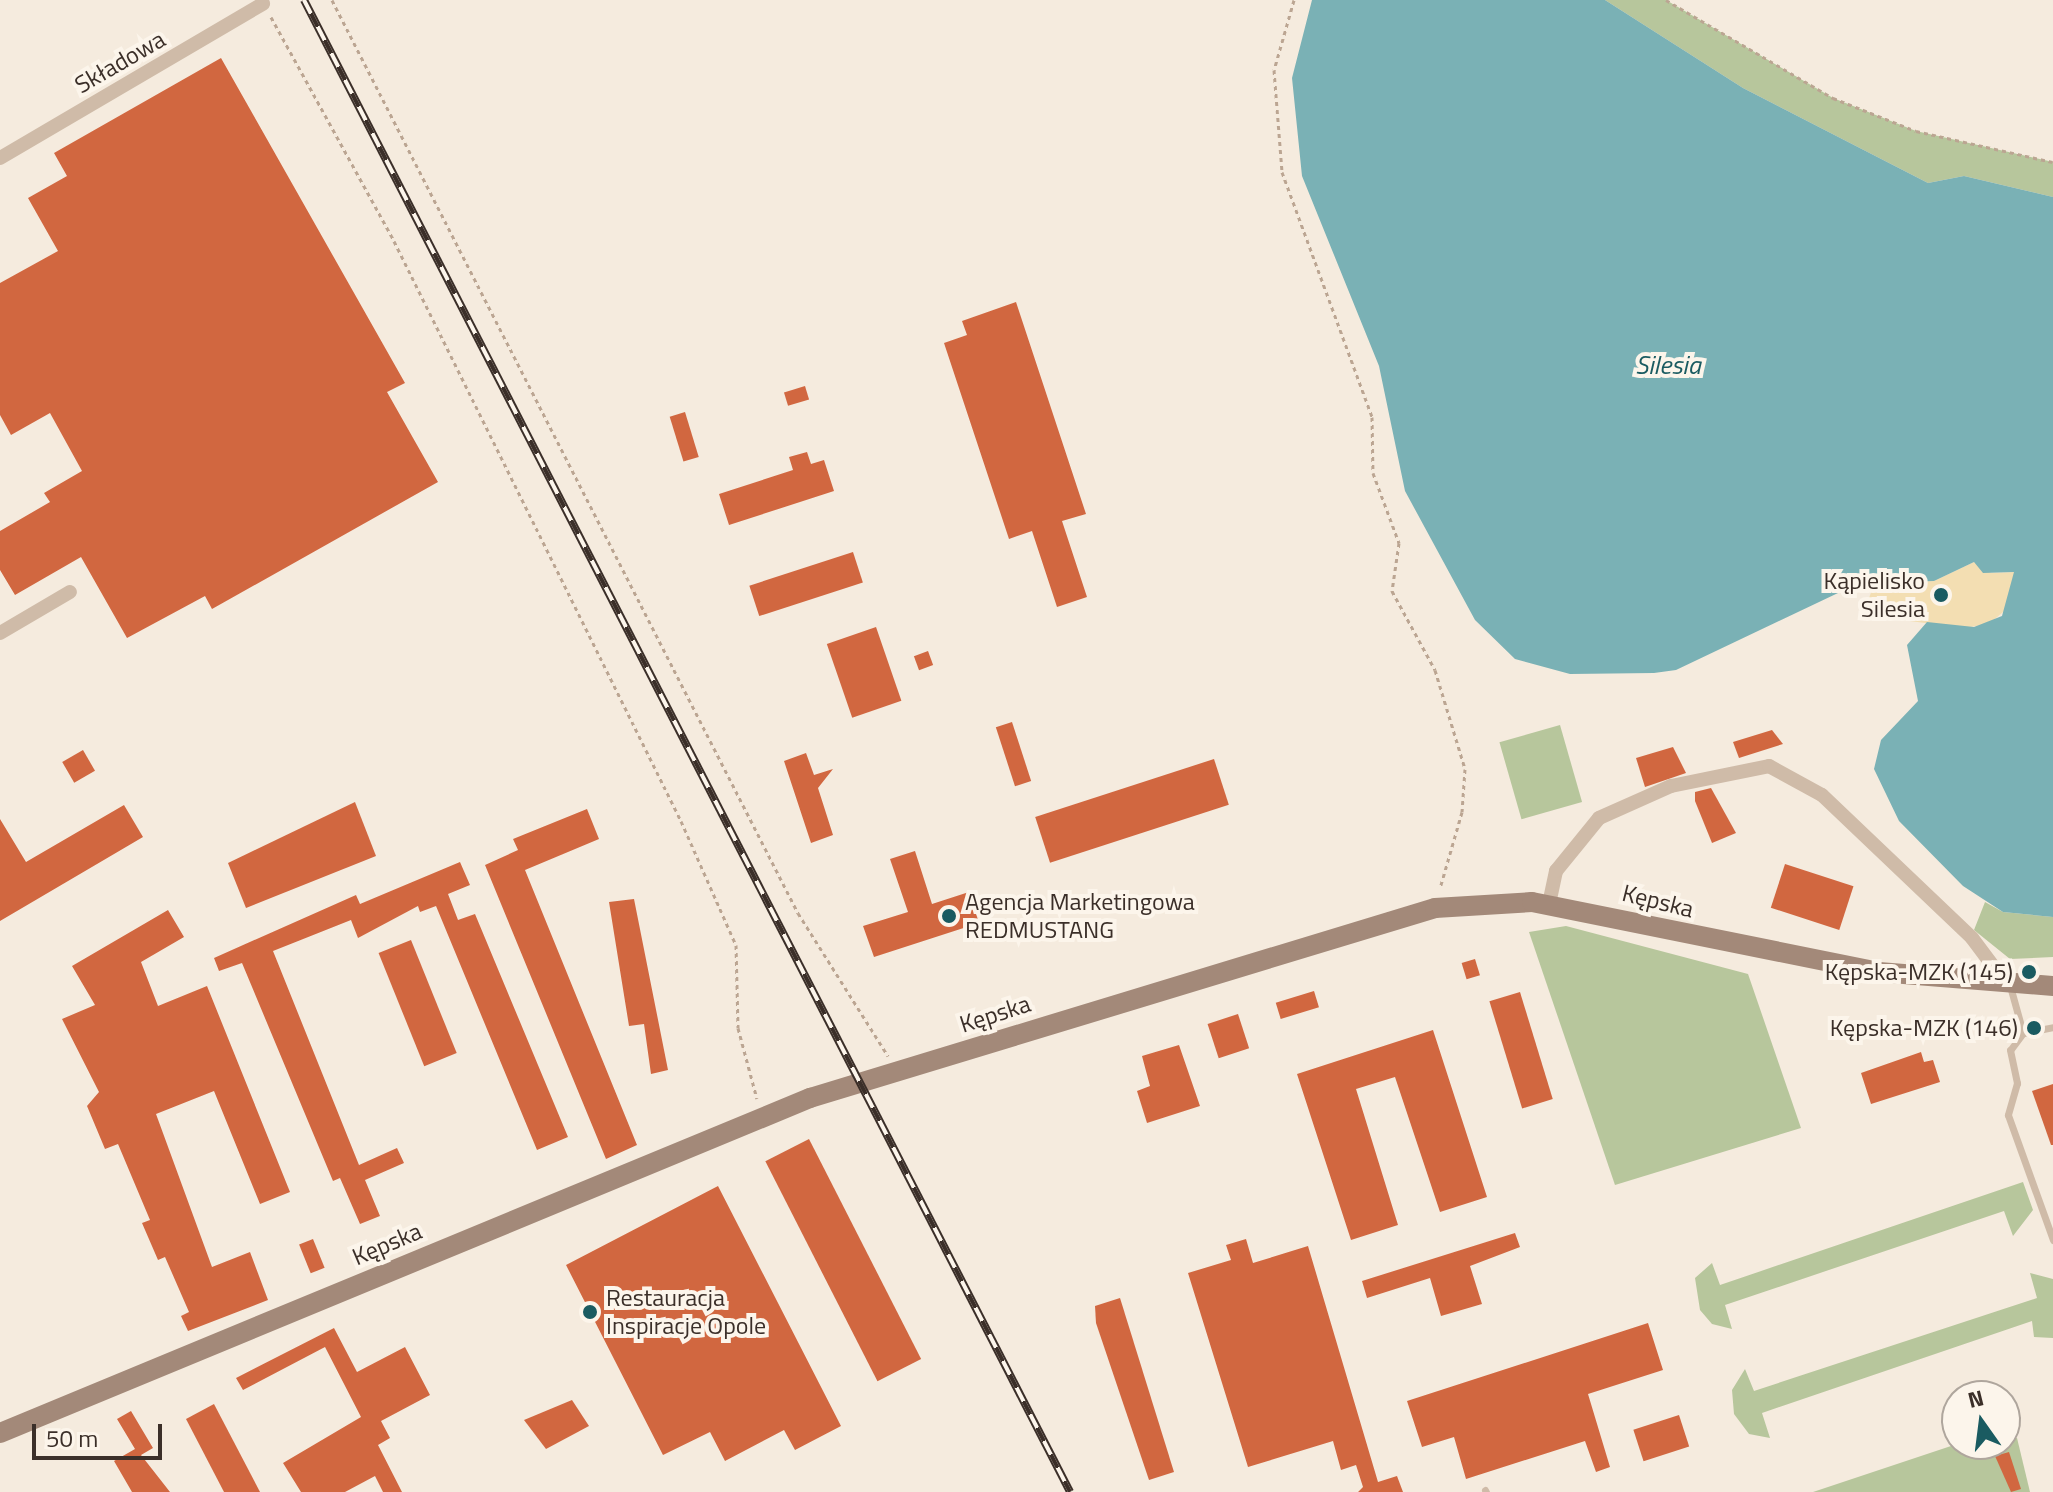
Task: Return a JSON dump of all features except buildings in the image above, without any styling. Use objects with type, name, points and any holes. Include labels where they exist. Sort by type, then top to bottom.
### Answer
[{"type":"street","name":"Składowa","points":[[0,158],[263,4]]},
{"type":"street","points":[[0,633],[70,592]]},
{"type":"street","points":[[1549,904],[1556,871],[1599,818],[1671,786],[1769,766],[1822,795],[1972,938],[2005,982]]},
{"type":"street","name":"Kępska","points":[[0,1433],[763,1116],[1435,908],[1549,904],[1778,955],[2053,986]]},
{"type":"lane","points":[[2005,982],[2018,999],[2023,1033]]},
{"type":"lane","points":[[2053,1027],[2023,1033],[2010,1050],[2017,1083],[2008,1115],[2053,1240]]},
{"type":"path","points":[[332,0],[798,913],[900,1072]]},
{"type":"path","points":[[1294,0],[1274,70],[1282,172],[1372,417],[1373,473],[1399,543],[1392,591],[1435,670],[1465,769],[1462,812],[1435,908]]},
{"type":"path","points":[[1666,0],[1833,98],[1916,131],[2053,162]]},
{"type":"path","points":[[263,4],[394,241],[640,735],[664,800],[681,821],[736,945],[738,1028],[763,1116]]},
{"type":"green space","points":[[1605,0],[1666,0],[1833,98],[1916,131],[2053,162],[2053,197],[1964,176],[1928,183],[1743,88]]},
{"type":"green space","points":[[1560,725],[1582,802],[1521,819],[1499,742]]},
{"type":"green space","points":[[1985,902],[2003,912],[2053,917],[2053,957],[2010,959],[1974,930]]},
{"type":"green space","points":[[1566,926],[1748,974],[1801,1128],[1615,1185],[1529,932]]},
{"type":"green space","points":[[2023,1182],[2033,1210],[2013,1236],[2004,1211],[1725,1305],[1732,1329],[1712,1324],[1700,1310],[1695,1278],[1712,1263],[1720,1285]]},
{"type":"green space","points":[[2030,1273],[2053,1279],[2053,1338],[2034,1337],[2032,1321],[1762,1413],[1770,1438],[1749,1434],[1734,1414],[1732,1390],[1745,1369],[1754,1391],[2037,1298]]},
{"type":"green space","points":[[1941,1449],[1941,1460],[2021,1460],[2021,1455],[2030,1492],[1813,1492]]},
{"type":"sand","name":"Kąpielisko Silesia","points":[[1974,562],[1991,573],[2015,572],[2009,607],[1989,624],[1964,628],[1863,615],[1874,584],[1934,581]]},
{"type":"water","name":"Silesia","points":[[1312,0],[1605,0],[1743,88],[1928,183],[1964,176],[2053,197],[2053,917],[2003,912],[1963,886],[1899,821],[1874,769],[1881,740],[1918,701],[1907,645],[1927,622],[1974,627],[2002,616],[2014,572],[1983,573],[1974,562],[1934,581],[1857,584],[1676,670],[1654,673],[1570,674],[1515,659],[1475,620],[1405,491],[1379,366],[1302,176],[1292,78]]},
{"type":"railway","points":[[304,0],[1070,1492]]},
{"type":"place","name":"Kąpielisko Silesia","points":[[1941,595]]},
{"type":"place","name":"Agencja Marketingowa REDMUSTANG","points":[[949,916]]},
{"type":"place","name":"Kępska-MZK (145)","points":[[2029,972]]},
{"type":"place","name":"Kępska-MZK (146)","points":[[2034,1028]]},
{"type":"place","name":"Restauracja Inspiracje Opole","points":[[590,1312]]}]
